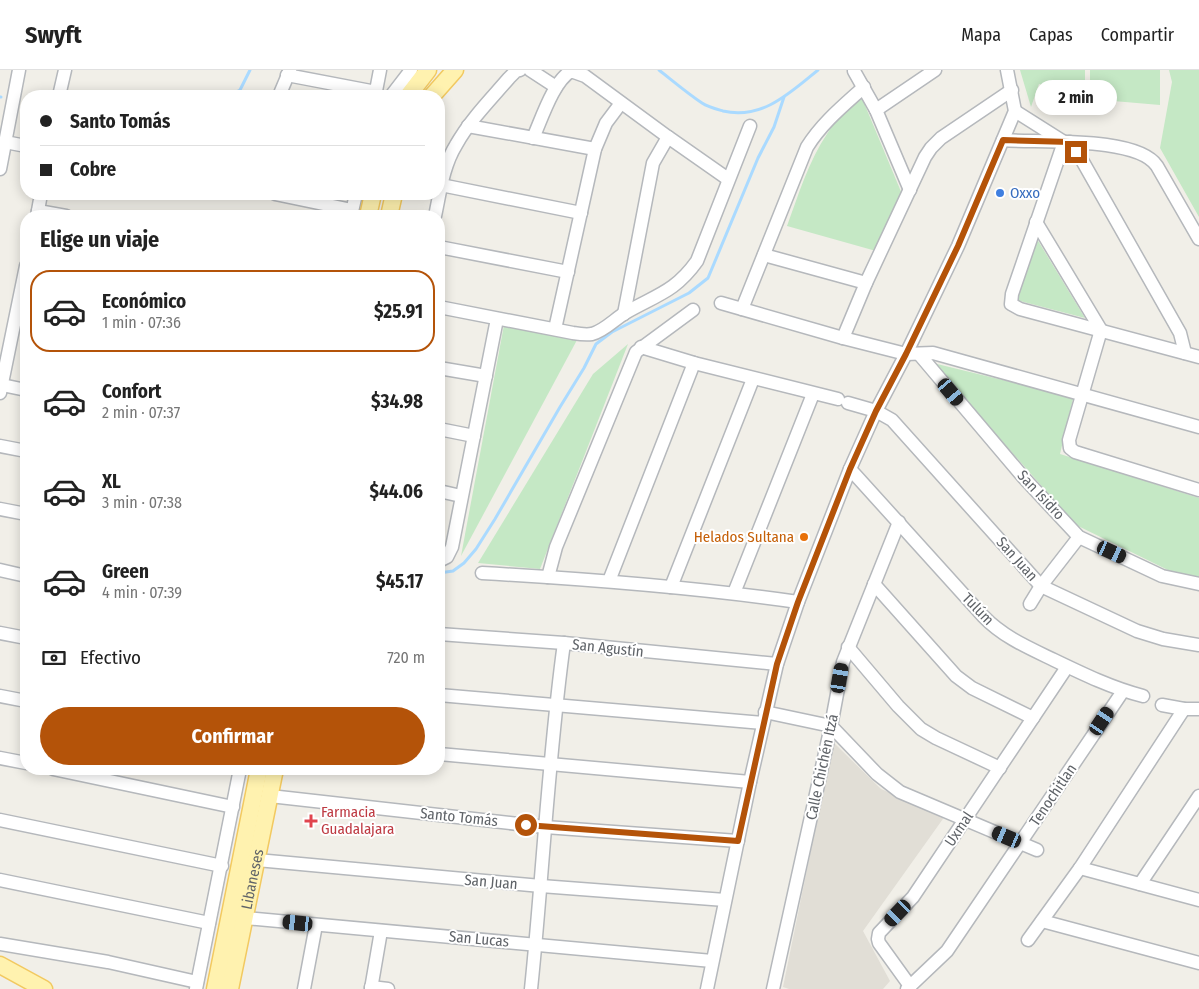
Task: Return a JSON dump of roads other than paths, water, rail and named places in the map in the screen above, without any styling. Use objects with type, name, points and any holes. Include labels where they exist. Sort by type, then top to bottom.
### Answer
[{"type":"main road","points":[[413,90],[428,70]]},
{"type":"main road","points":[[437,90],[455,70]]},
{"type":"main road","name":"Libaneses","points":[[215,989],[258,775]]},
{"type":"main road","name":"Libaneses","points":[[230,989],[274,775]]},
{"type":"main road","points":[[0,964],[44,989]]},
{"type":"street","points":[[0,169],[19,70]]},
{"type":"street","points":[[61,90],[65,70]]},
{"type":"street","points":[[376,90],[380,70]]},
{"type":"street","points":[[396,90],[411,70]]},
{"type":"street","points":[[445,172],[450,156],[468,126],[516,71],[520,70]]},
{"type":"street","points":[[530,70],[556,87]]},
{"type":"street","points":[[876,110],[935,70]]},
{"type":"street","points":[[710,989],[712,961],[777,664],[798,602],[850,469],[876,411],[913,354],[1015,111],[1008,70]]},
{"type":"street","points":[[533,138],[556,87],[566,74],[571,71],[585,76],[728,179]]},
{"type":"street","points":[[854,71],[876,110],[910,190]]},
{"type":"street","points":[[281,90],[288,73],[358,90]]},
{"type":"street","points":[[742,309],[807,147],[816,133],[830,118],[864,87]]},
{"type":"street","points":[[843,338],[866,283],[931,148],[941,138],[1012,90]]},
{"type":"street","points":[[555,329],[595,149],[606,122],[621,103]]},
{"type":"street","points":[[1015,111],[1067,142],[1083,162],[1180,333],[1185,353]]},
{"type":"street","points":[[468,126],[595,149]]},
{"type":"street","points":[[445,308],[587,334],[601,330],[624,314],[674,287],[687,275],[697,261],[750,126]]},
{"type":"street","points":[[624,314],[653,163],[668,137]]},
{"type":"street","points":[[1003,140],[1097,144],[1137,152],[1151,158],[1199,239]]},
{"type":"street","points":[[5,142],[20,145]]},
{"type":"street","points":[[1067,142],[1036,222],[1012,294],[1011,304],[1020,309],[1199,358]]},
{"type":"street","points":[[445,186],[581,213]]},
{"type":"street","points":[[299,200],[340,210]]},
{"type":"street","points":[[1036,222],[1101,330],[1069,440],[1070,448],[1072,451],[1199,490]]},
{"type":"street","points":[[445,249],[568,272]]},
{"type":"street","points":[[764,255],[866,283]]},
{"type":"street","points":[[721,303],[843,338],[913,354],[933,353],[1199,426]]},
{"type":"street","points":[[548,577],[556,547],[636,352],[693,310]]},
{"type":"street","points":[[445,558],[450,553],[497,319]]},
{"type":"street","points":[[20,327],[3,358],[1,389],[20,390]]},
{"type":"street","name":"San Juan","points":[[641,347],[694,363],[876,411],[887,417],[898,427],[1041,586],[1137,631],[1199,645]]},
{"type":"street","name":"San Isidro","points":[[913,354],[1079,537],[1162,576],[1199,584]]},
{"type":"street","points":[[609,581],[694,363]]},
{"type":"street","points":[[445,369],[486,376]]},
{"type":"street","points":[[671,588],[753,379]]},
{"type":"street","points":[[734,593],[813,394]]},
{"type":"street","points":[[445,430],[474,436]]},
{"type":"street","points":[[0,446],[20,451]]},
{"type":"street","name":"Tulúm","points":[[850,469],[900,522],[989,623],[1008,637],[1067,667],[1122,691],[1143,696]]},
{"type":"street","points":[[445,492],[461,496]]},
{"type":"street","points":[[0,509],[20,513]]},
{"type":"street","name":"Calle Chichén Itzá","points":[[773,989],[831,726],[843,662],[900,522]]},
{"type":"street","points":[[1030,604],[1041,586],[1079,537]]},
{"type":"street","points":[[0,570],[20,575]]},
{"type":"street","points":[[482,573],[609,581],[734,593],[798,602]]},
{"type":"street","points":[[874,584],[956,676],[972,688],[1032,718]]},
{"type":"street","points":[[0,633],[20,637]]},
{"type":"street","name":"San Agustín","points":[[445,634],[564,643],[777,664]]},
{"type":"street","points":[[532,989],[555,705],[564,643]]},
{"type":"street","points":[[848,648],[898,706],[921,729],[1000,768]]},
{"type":"street","name":"Uxmal","points":[[908,987],[879,943],[878,933],[912,896],[1067,667]]},
{"type":"street","name":"Tenochitlan","points":[[908,987],[947,951],[1122,691]]},
{"type":"street","points":[[0,696],[20,700]]},
{"type":"street","points":[[445,696],[555,705],[764,718],[831,726],[887,784],[908,796],[1037,850]]},
{"type":"street","points":[[1162,705],[1184,709],[1199,708]]},
{"type":"street","points":[[1028,940],[1080,868],[1184,709]]},
{"type":"street","points":[[445,755],[750,782]]},
{"type":"street","points":[[0,758],[20,762]]},
{"type":"street","points":[[82,775],[233,807]]},
{"type":"street","points":[[0,944],[108,962],[197,986],[239,775]]},
{"type":"street","name":"Santo Tomás","points":[[270,796],[545,827],[738,841]]},
{"type":"street","points":[[1140,884],[1199,796]]},
{"type":"street","points":[[0,820],[222,866]]},
{"type":"street","name":"San Juan","points":[[257,860],[541,886],[725,900]]},
{"type":"street","points":[[1080,868],[1199,900]]},
{"type":"street","points":[[0,880],[210,923]]},
{"type":"street","name":"San Lucas","points":[[245,918],[712,961]]},
{"type":"street","points":[[1042,921],[1199,963]]},
{"type":"street","points":[[304,989],[316,925]]},
{"type":"street","points":[[381,931],[371,988],[388,989]]},
{"type":"street","points":[[201,966],[219,969]]},
{"type":"waterway","points":[[240,90],[250,70]]},
{"type":"waterway","points":[[659,70],[704,104],[712,108],[737,113],[750,112],[775,102],[818,70]]},
{"type":"waterway","points":[[445,572],[453,571],[464,563],[476,549],[584,368],[596,344],[612,332],[689,293],[708,278],[758,158],[774,127],[784,97]]},
{"type":"place","name":"Oxxo","points":[[1000,193]]},
{"type":"place","name":"Helados Sultana","points":[[804,537]]},
{"type":"place","name":"Farmacia Guadalajara","points":[[311,821]]}]
